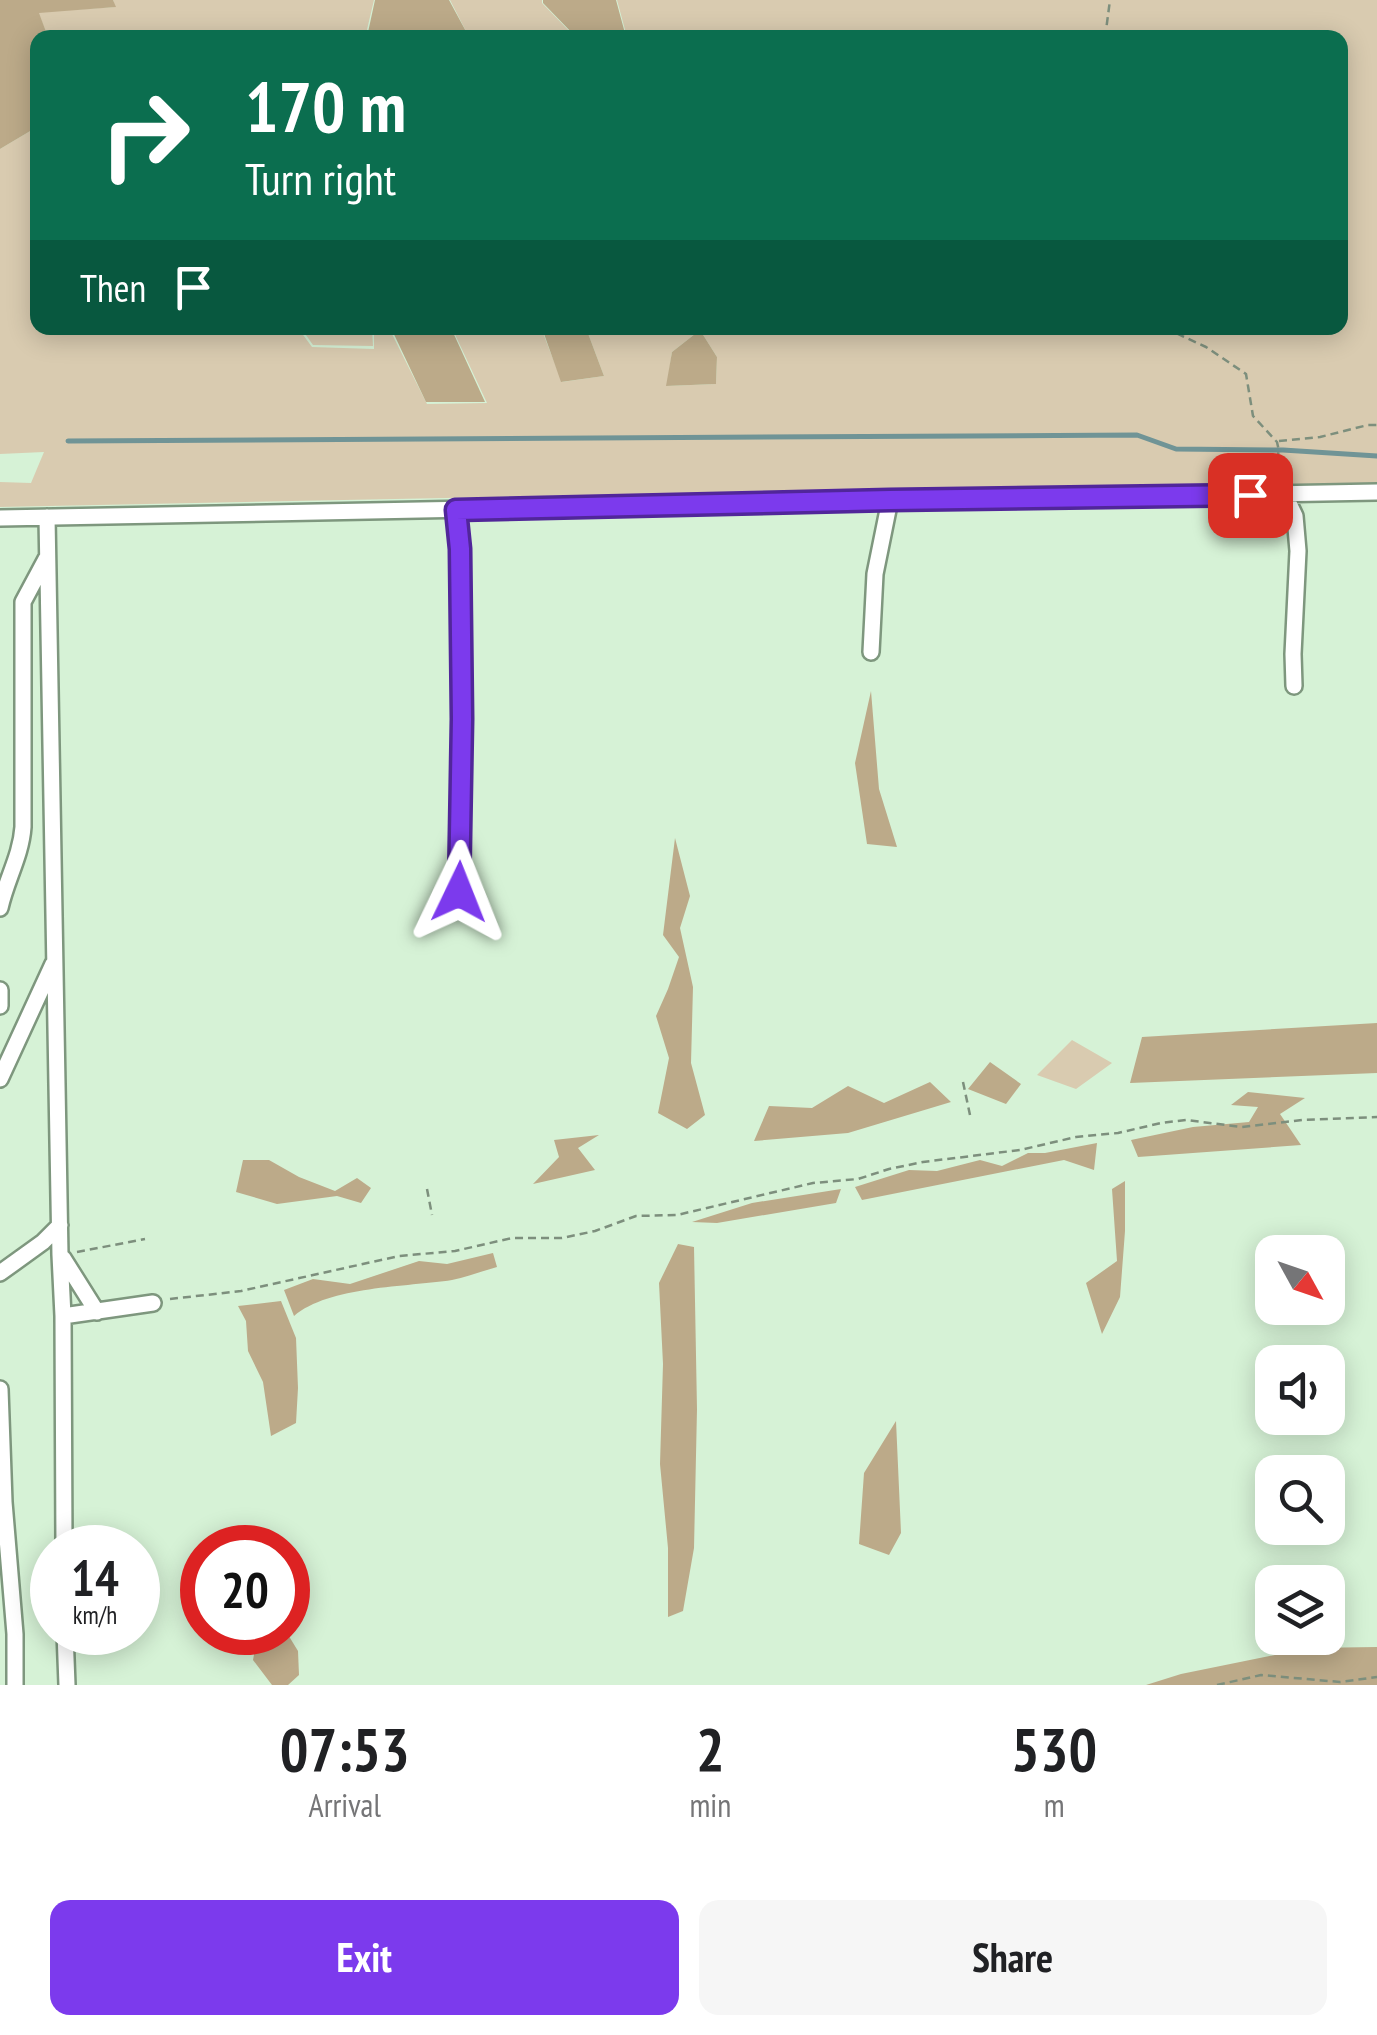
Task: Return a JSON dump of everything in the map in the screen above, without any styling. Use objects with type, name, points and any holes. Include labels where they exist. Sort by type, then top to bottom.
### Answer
[{"type":"street","points":[[0,518],[1377,492]]},
{"type":"street","points":[[1285,495],[1295,516],[1298,551],[1294,686]]},
{"type":"street","points":[[871,652],[875,574],[890,500]]},
{"type":"street","points":[[456,510],[462,716],[459,892]]},
{"type":"street","points":[[47,517],[64,1316],[64,1525]]},
{"type":"street","points":[[0,908],[22,848],[23,602],[48,556]]},
{"type":"street","points":[[0,1079],[55,961]]},
{"type":"street","points":[[0,990],[0,1006]]},
{"type":"street","points":[[0,1273],[60,1225]]},
{"type":"street","points":[[60,1255],[102,1311]]},
{"type":"street","points":[[64,1316],[154,1302]]},
{"type":"street","points":[[0,1390],[15,1685]]},
{"type":"street","points":[[66,1655],[67,1685]]},
{"type":"path","points":[[1106,30],[1110,0]]},
{"type":"path","points":[[1180,335],[1246,374],[1252,416],[1278,442],[1276,462]]},
{"type":"path","points":[[1278,442],[1377,425]]},
{"type":"path","points":[[963,1082],[970,1115]]},
{"type":"path","points":[[154,1302],[242,1291],[382,1259],[456,1251],[512,1238],[562,1238],[636,1216],[677,1215],[813,1183],[858,1180],[924,1162],[1020,1150],[1161,1123],[1186,1120],[1242,1127],[1377,1117]]},
{"type":"path","points":[[427,1189],[432,1215]]},
{"type":"path","points":[[60,1255],[145,1239]]},
{"type":"path","points":[[1217,1685],[1260,1675],[1340,1682],[1377,1677]]},
{"type":"shaded area","points":[[0,0],[113,0],[116,7],[39,13],[45,30],[30,30],[30,131],[0,149]]},
{"type":"shaded area","points":[[113,0],[374,0],[367,30],[45,30],[38,12],[115,7]]},
{"type":"shaded area","points":[[375,0],[449,0],[465,30],[369,30]]},
{"type":"shaded area","points":[[450,0],[542,0],[568,30],[465,30]]},
{"type":"shaded area","points":[[616,0],[624,30],[569,30],[543,3]]},
{"type":"shaded area","points":[[617,0],[1377,0],[1377,486],[691,493],[0,507],[0,482],[31,483],[44,452],[0,454],[0,149],[30,131],[30,335],[303,335],[312,347],[374,349],[374,335],[392,335],[427,404],[487,403],[455,335],[544,335],[562,382],[604,376],[589,335],[694,335],[672,352],[667,386],[716,384],[717,357],[703,335],[1348,335],[1348,30],[625,30]]},
{"type":"shaded area","points":[[306,335],[372,335],[373,346],[313,345]]},
{"type":"shaded area","points":[[394,335],[454,335],[485,402],[426,402]]},
{"type":"shaded area","points":[[544,335],[589,335],[604,376],[561,382]]},
{"type":"shaded area","points":[[694,335],[703,335],[717,357],[716,384],[666,386],[672,352]]},
{"type":"shaded area","points":[[871,691],[879,789],[897,847],[867,844],[855,763]]},
{"type":"shaded area","points":[[675,838],[690,896],[680,928],[693,987],[691,1063],[705,1115],[687,1129],[658,1113],[669,1058],[656,1016],[679,957],[663,935]]},
{"type":"shaded area","points":[[1377,1023],[1377,1073],[1130,1083],[1142,1037]]},
{"type":"shaded area","points":[[1072,1040],[1112,1063],[1076,1089],[1037,1075]]},
{"type":"shaded area","points":[[990,1062],[1021,1084],[1006,1104],[968,1089]]},
{"type":"shaded area","points":[[930,1082],[951,1102],[848,1133],[754,1141],[769,1106],[812,1108],[848,1086],[884,1103]]},
{"type":"shaded area","points":[[1248,1092],[1305,1098],[1280,1114],[1301,1145],[1138,1157],[1131,1140],[1193,1127],[1249,1122],[1258,1107],[1231,1105]]},
{"type":"shaded area","points":[[599,1135],[578,1148],[595,1170],[533,1184],[559,1157],[554,1140]]},
{"type":"shaded area","points":[[1097,1143],[1094,1170],[1064,1160],[862,1200],[855,1187],[909,1170],[937,1171],[980,1160],[1002,1166],[1028,1153]]},
{"type":"shaded area","points":[[243,1160],[269,1160],[335,1191],[357,1178],[371,1188],[361,1203],[337,1196],[277,1204],[236,1192]]},
{"type":"shaded area","points":[[1125,1181],[1120,1297],[1102,1334],[1086,1283],[1117,1261],[1112,1189]]},
{"type":"shaded area","points":[[841,1189],[836,1203],[717,1223],[692,1222],[752,1203]]},
{"type":"shaded area","points":[[678,1244],[694,1247],[694,1548],[683,1611],[668,1617],[668,1548],[660,1464],[663,1364],[659,1283]]},
{"type":"shaded area","points":[[493,1253],[497,1267],[452,1280],[348,1293],[309,1306],[294,1316],[284,1290],[313,1279],[350,1284],[419,1261],[447,1264]]},
{"type":"shaded area","points":[[281,1301],[296,1338],[296,1423],[271,1436],[263,1382],[248,1351],[246,1321],[238,1306]]},
{"type":"shaded area","points":[[896,1421],[901,1533],[889,1555],[859,1544],[864,1473]]},
{"type":"shaded area","points":[[1345,1647],[1377,1647],[1377,1685],[1146,1685],[1275,1655],[1345,1655]]},
{"type":"shaded area","points":[[254,1655],[298,1655],[299,1675],[288,1685],[272,1685],[253,1660]]},
{"type":"waterway","points":[[68,441],[1137,435],[1176,449],[1377,456]]},
{"type":"route","points":[[459,892],[463,753],[456,510],[1250,495]]}]
